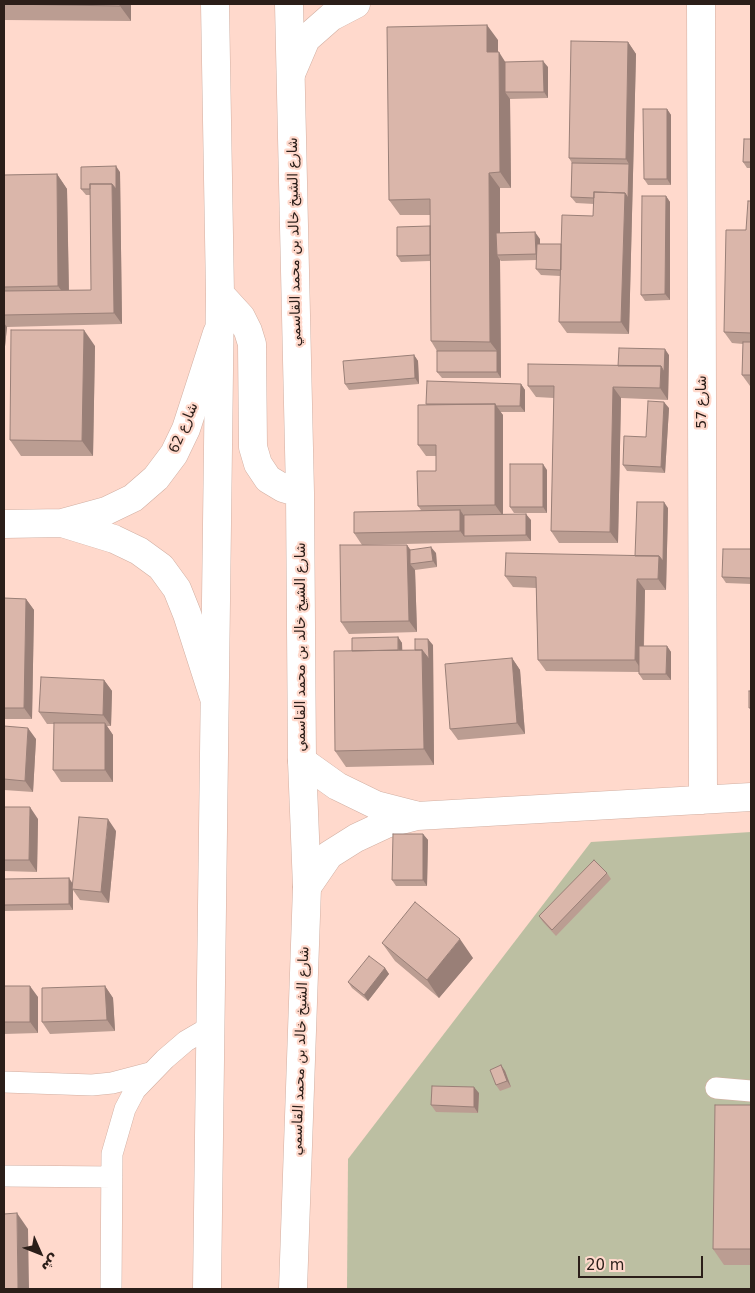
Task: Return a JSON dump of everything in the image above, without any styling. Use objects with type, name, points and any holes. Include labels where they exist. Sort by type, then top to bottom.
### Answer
[{"type":"main road","points":[[206,1289],[220,294],[215,4]]},
{"type":"main road","name":"شارع الشيخ خالد بن محمد القاسمي","points":[[289,4],[300,493],[302,762],[307,887],[293,1289]]},
{"type":"main road","points":[[291,74],[306,39],[332,17],[356,4]]},
{"type":"main road","name":"شارع 57","points":[[701,4],[703,800]]},
{"type":"main road","points":[[220,294],[241,317],[252,344],[253,448],[258,464],[268,479],[283,488],[300,493]]},
{"type":"main road","name":"شارع 62","points":[[62,524],[112,508],[133,498],[156,478],[174,454],[186,429],[218,330]]},
{"type":"main road","name":"شارع 62","points":[[4,524],[62,524],[114,539],[140,550],[161,567],[177,589],[188,614],[215,702]]},
{"type":"main road","points":[[302,762],[337,786],[376,805],[417,816]]},
{"type":"main road","points":[[307,887],[330,855],[356,838],[386,824],[417,816],[751,797]]},
{"type":"lane","points":[[111,1289],[112,1154],[125,1109],[135,1090],[150,1073],[186,1041],[210,1027]]},
{"type":"lane","points":[[4,1082],[92,1085],[112,1083],[150,1073]]},
{"type":"lane","points":[[716,1088],[751,1091]]},
{"type":"lane","points":[[4,1176],[112,1177]]},
{"type":"green space","points":[[751,832],[751,1289],[347,1289],[348,1159],[591,842]]},
{"type":"building","points":[[4,4],[120,4],[120,6]]},
{"type":"building","points":[[487,25],[487,52],[499,52],[500,172],[489,173],[490,342],[431,341],[430,199],[389,200],[387,27]]},
{"type":"building","points":[[571,41],[628,42],[626,159],[569,158]]},
{"type":"building","points":[[543,61],[544,92],[505,92],[505,62]]},
{"type":"building","points":[[643,109],[667,109],[667,179],[644,179]]},
{"type":"building","points":[[744,139],[751,139],[751,162],[743,162]]},
{"type":"building","points":[[572,163],[629,164],[628,198],[625,193],[594,192],[594,198],[571,197]]},
{"type":"building","points":[[116,166],[116,189],[112,184],[90,184],[90,189],[81,189],[81,167]]},
{"type":"building","points":[[57,174],[58,286],[4,287],[4,175]]},
{"type":"building","points":[[90,184],[112,184],[114,313],[4,315],[4,291],[91,290]]},
{"type":"building","points":[[594,192],[625,193],[621,322],[559,322],[562,215],[593,216]]},
{"type":"building","points":[[642,196],[666,196],[665,294],[641,295]]},
{"type":"building","points":[[748,201],[751,201],[751,333],[724,332],[726,230],[746,230]]},
{"type":"building","points":[[430,226],[430,255],[397,256],[397,227]]},
{"type":"building","points":[[535,232],[536,254],[497,255],[496,233]]},
{"type":"building","points":[[537,244],[561,244],[561,270],[536,269]]},
{"type":"building","points":[[11,330],[84,330],[82,441],[10,440]]},
{"type":"building","points":[[743,342],[751,342],[751,375],[742,375]]},
{"type":"building","points":[[619,348],[665,349],[664,372],[661,366],[618,366]]},
{"type":"building","points":[[437,351],[497,351],[497,372],[437,372]]},
{"type":"building","points":[[414,355],[415,378],[345,384],[343,361]]},
{"type":"building","points":[[528,364],[661,366],[660,388],[613,387],[610,532],[551,531],[554,386],[528,386]]},
{"type":"building","points":[[427,381],[521,384],[520,406],[426,404]]},
{"type":"building","points":[[648,401],[664,402],[661,467],[623,465],[624,436],[646,437]]},
{"type":"building","points":[[495,404],[495,505],[418,506],[417,471],[436,471],[436,445],[418,445],[418,405]]},
{"type":"building","points":[[510,464],[543,464],[543,507],[510,507]]},
{"type":"building","points":[[637,502],[664,502],[663,561],[659,556],[635,556]]},
{"type":"building","points":[[460,510],[460,531],[354,533],[354,512]]},
{"type":"building","points":[[526,514],[526,535],[464,536],[464,515]]},
{"type":"building","points":[[340,545],[407,545],[409,621],[341,622]]},
{"type":"building","points":[[431,547],[433,561],[410,564],[410,550]]},
{"type":"building","points":[[723,549],[751,549],[751,578],[722,577]]},
{"type":"building","points":[[506,553],[659,556],[658,579],[637,579],[635,660],[538,660],[536,577],[505,576]]},
{"type":"building","points":[[4,598],[26,599],[24,708],[4,708]]},
{"type":"building","points":[[398,637],[398,650],[352,651],[352,638]]},
{"type":"building","points":[[415,639],[428,639],[429,659],[422,650],[415,650]]},
{"type":"building","points":[[639,646],[667,646],[666,674],[639,674]]},
{"type":"building","points":[[422,650],[424,749],[335,751],[334,651]]},
{"type":"building","points":[[512,658],[517,723],[450,729],[445,664]]},
{"type":"building","points":[[41,677],[104,680],[103,715],[39,712]]},
{"type":"building","points":[[749,691],[751,691],[751,708],[749,708]]},
{"type":"building","points":[[54,723],[105,723],[105,770],[53,770]]},
{"type":"building","points":[[4,726],[28,728],[25,781],[4,779]]},
{"type":"building","points":[[4,807],[30,807],[29,860],[4,860]]},
{"type":"building","points":[[79,817],[108,819],[101,892],[72,889]]},
{"type":"building","points":[[393,834],[423,834],[423,880],[392,880]]},
{"type":"building","points":[[594,860],[607,873],[552,930],[539,916]]},
{"type":"building","points":[[69,878],[69,904],[4,905],[4,879]]},
{"type":"building","points":[[415,902],[460,939],[427,980],[382,943]]},
{"type":"building","points":[[369,956],[385,968],[364,995],[348,982]]},
{"type":"building","points":[[4,986],[30,986],[30,1022],[4,1022]]},
{"type":"building","points":[[105,986],[107,1020],[42,1022],[42,988]]},
{"type":"building","points":[[501,1065],[507,1081],[496,1085],[490,1070]]},
{"type":"building","points":[[432,1086],[474,1087],[474,1107],[431,1105]]},
{"type":"building","points":[[715,1105],[751,1105],[751,1249],[713,1249]]},
{"type":"building","points":[[17,1213],[18,1289],[4,1289],[4,1214]]}]
